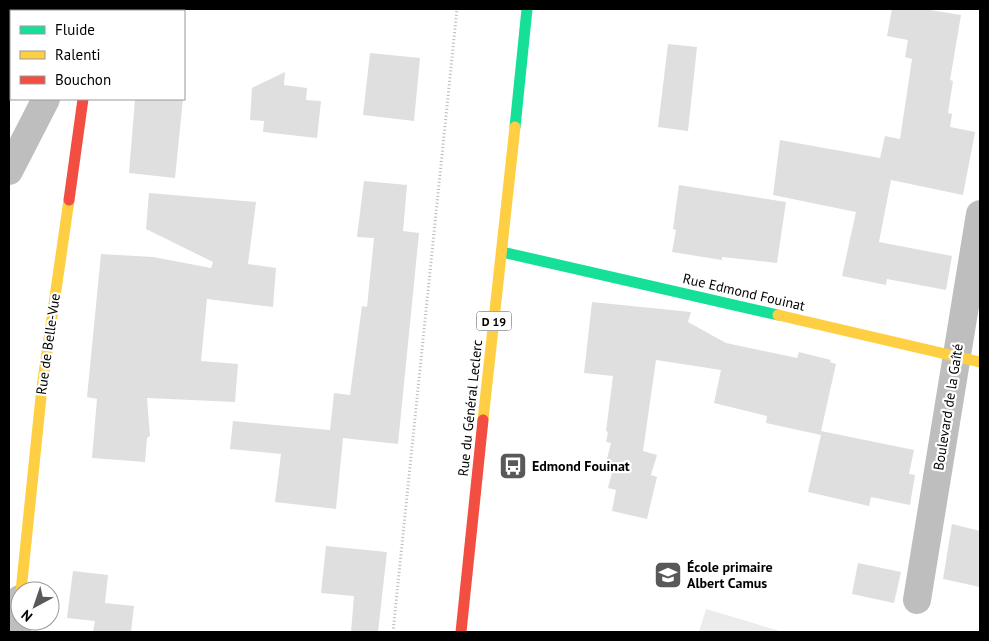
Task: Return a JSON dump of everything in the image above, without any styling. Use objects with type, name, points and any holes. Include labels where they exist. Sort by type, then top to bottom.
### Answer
[{"type":"street","name":"Rue du Général Leclerc","points":[[461,632],[527,9]]},
{"type":"street","points":[[9,171],[45,100]]},
{"type":"street","name":"Rue de Belle-Vue","points":[[22,581],[42,387],[83,100]]},
{"type":"street","name":"Boulevard de la Gaîté","points":[[917,600],[968,359],[980,214]]},
{"type":"street","name":"Rue Edmond Fouinat","points":[[502,252],[968,359]]},
{"type":"path","points":[[394,632],[457,9]]},
{"type":"shaded area","points":[[706,609],[783,632],[699,632]]},
{"type":"building","points":[[892,9],[924,9],[961,15],[950,80],[953,81],[948,113],[952,114],[950,127],[975,132],[963,195],[891,180],[879,242],[952,256],[946,290],[887,279],[886,285],[842,276],[856,212],[773,195],[780,140],[880,158],[885,136],[900,139],[912,59],[905,57],[908,40],[887,36]]},
{"type":"building","points":[[668,44],[697,47],[688,131],[658,127]]},
{"type":"building","points":[[370,53],[420,58],[414,121],[363,115]]},
{"type":"building","points":[[285,72],[284,85],[307,88],[306,100],[321,101],[317,138],[263,132],[264,121],[250,120],[252,88]]},
{"type":"building","points":[[135,100],[183,100],[175,178],[129,173]]},
{"type":"building","points":[[364,181],[407,185],[403,231],[419,233],[398,444],[343,438],[336,509],[275,502],[281,454],[230,449],[233,421],[330,430],[334,393],[350,395],[362,306],[367,307],[374,238],[357,237]]},
{"type":"building","points":[[679,185],[786,202],[777,263],[722,257],[722,260],[672,252],[676,230],[673,229]]},
{"type":"building","points":[[149,193],[256,202],[248,264],[276,268],[273,307],[207,299],[201,361],[238,364],[235,402],[147,398],[150,436],[147,438],[145,462],[92,458],[97,399],[87,397],[101,254],[153,257],[211,268],[213,262],[146,229]]},
{"type":"building","points":[[592,302],[691,312],[688,322],[726,343],[797,358],[799,352],[831,360],[830,362],[836,364],[821,431],[914,450],[909,474],[915,475],[910,505],[871,497],[869,506],[808,492],[821,435],[766,423],[767,416],[714,403],[721,370],[656,360],[643,451],[657,455],[651,475],[657,477],[647,519],[612,511],[616,490],[608,488],[614,465],[606,463],[611,443],[606,442],[608,432],[606,431],[613,376],[584,373]]},
{"type":"building","points":[[952,524],[980,531],[980,587],[943,579]]},
{"type":"building","points":[[326,546],[387,552],[378,632],[351,632],[354,596],[321,593]]},
{"type":"building","points":[[858,563],[901,572],[894,603],[852,594]]},
{"type":"building","points":[[73,571],[108,575],[105,603],[134,606],[131,632],[93,632],[95,621],[67,618]]},
{"type":"traffic: fast","points":[[515,127],[527,9]]},
{"type":"traffic: fast","points":[[502,252],[778,315]]},
{"type":"traffic: slow","points":[[483,420],[515,127]]},
{"type":"traffic: slow","points":[[22,581],[42,387],[69,200]]},
{"type":"traffic: slow","points":[[778,315],[980,362]]},
{"type":"traffic: jam","points":[[69,200],[83,100]]},
{"type":"traffic: jam","points":[[461,632],[483,420]]},
{"type":"place","name":"Edmond Fouinat","points":[[513,466]]},
{"type":"place","name":"École primaire Albert Camus","points":[[668,575]]}]
